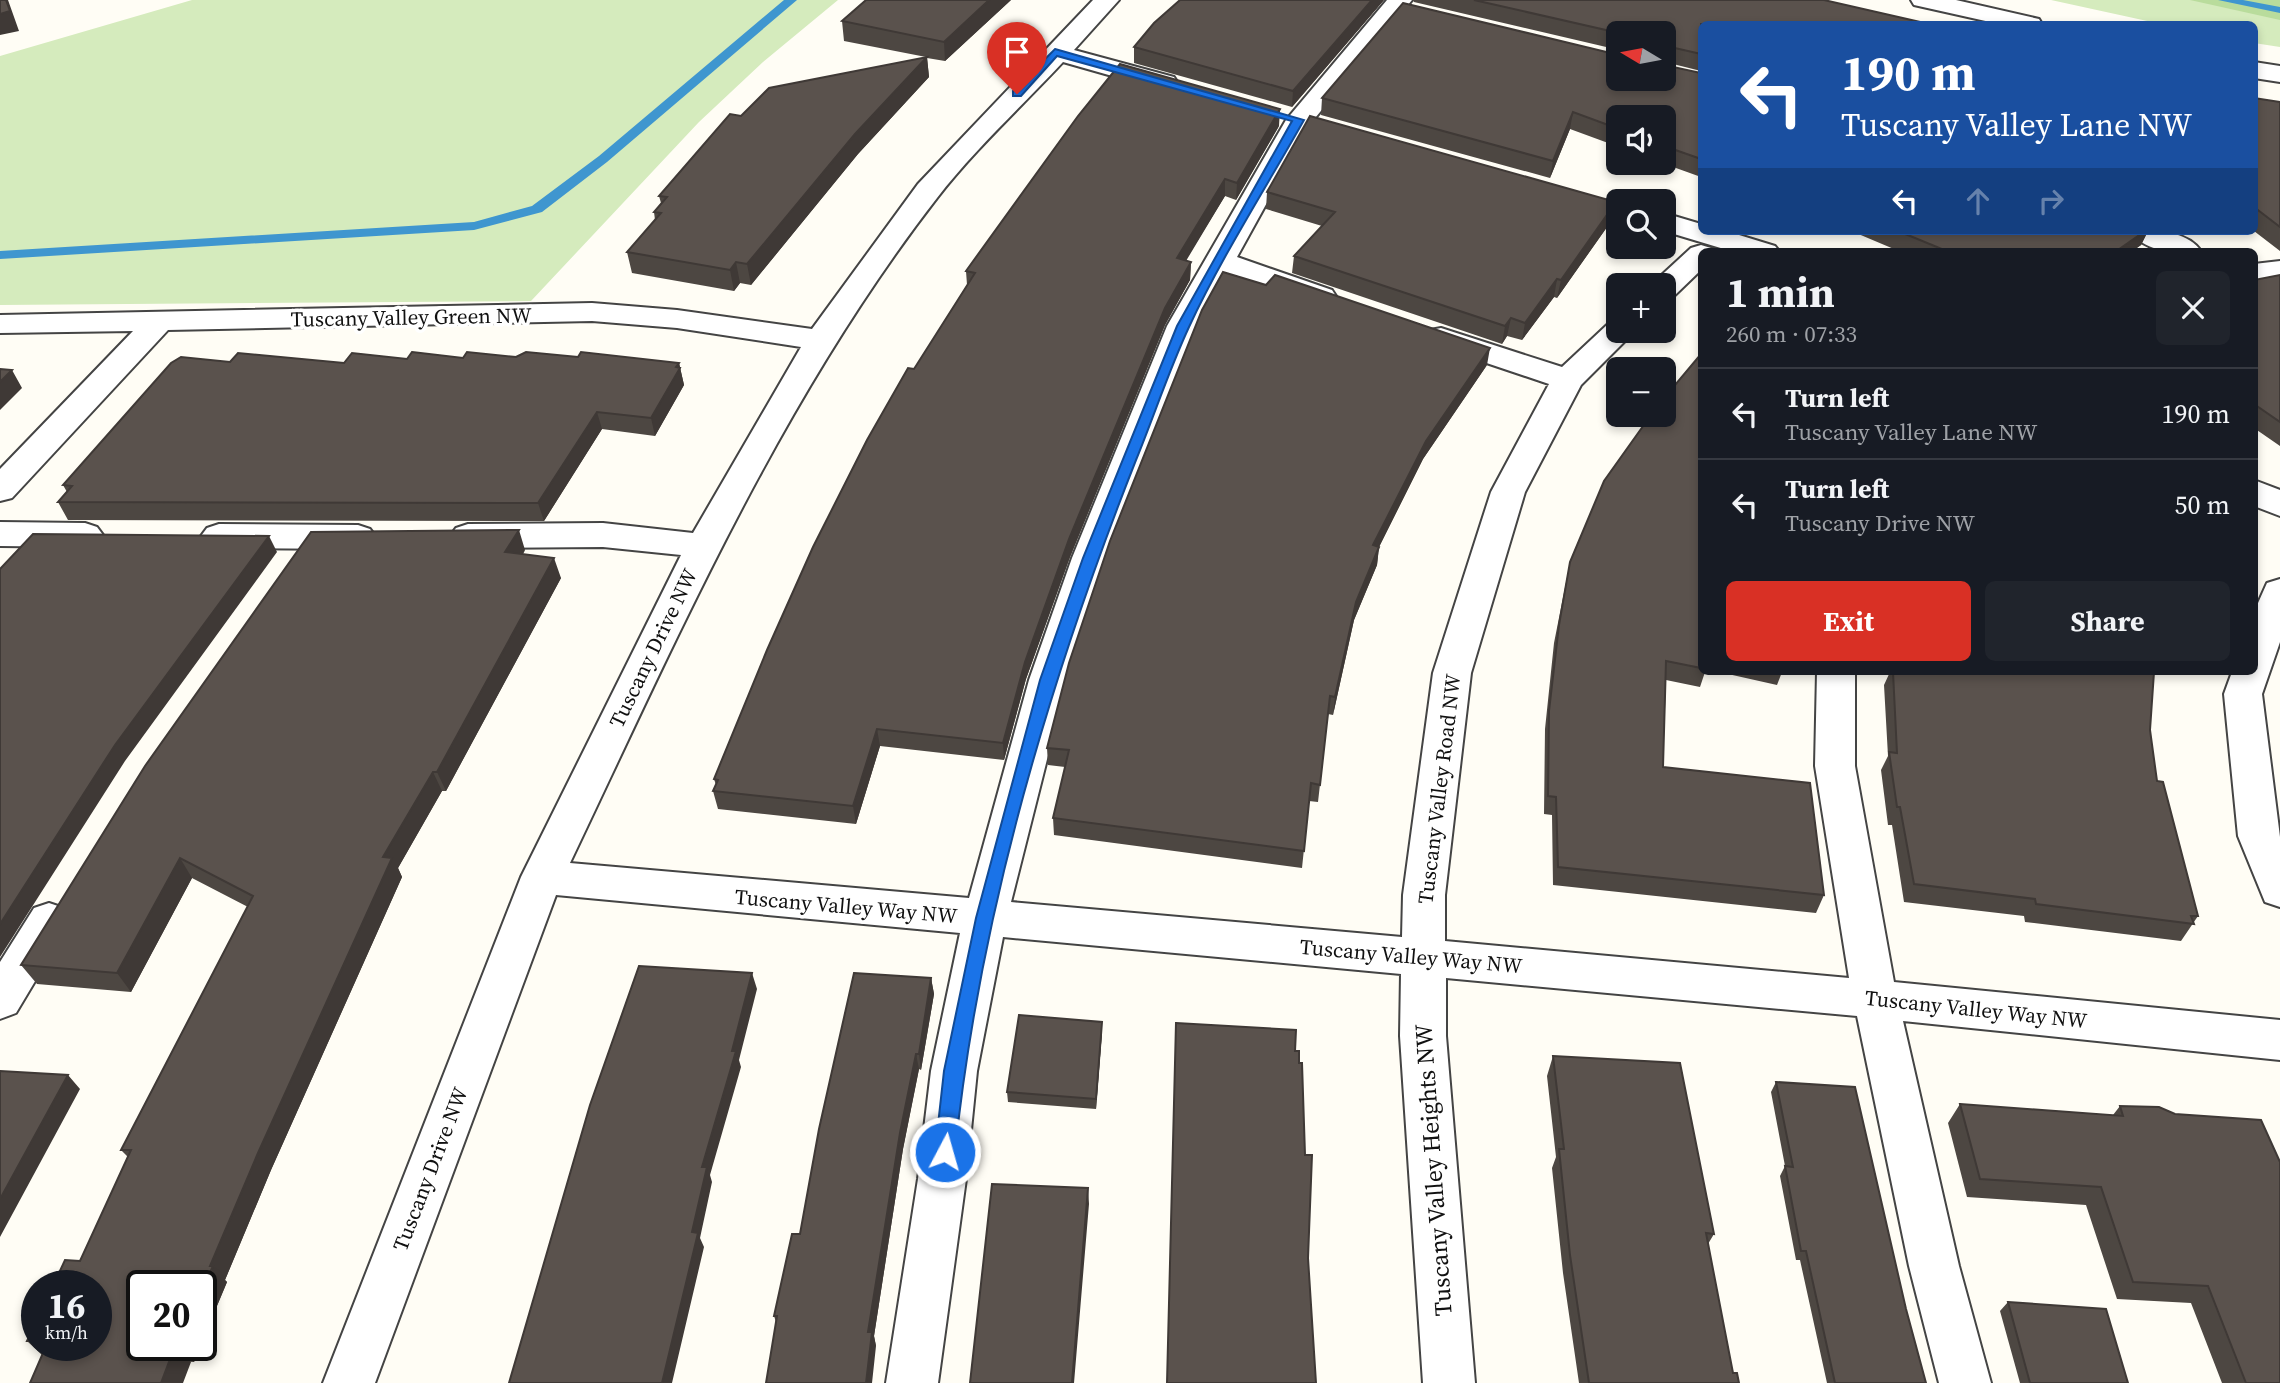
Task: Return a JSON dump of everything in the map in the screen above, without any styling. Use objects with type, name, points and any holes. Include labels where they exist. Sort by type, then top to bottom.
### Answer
[{"type":"street","name":"Tuscany Drive NW","points":[[349,1383],[542,877],[703,546],[820,340],[928,190],[1055,52],[1107,0]]},
{"type":"street","points":[[1923,0],[2017,21]]},
{"type":"street","points":[[912,1383],[942,1179],[954,1071],[985,918],[1048,680],[1090,558],[1183,326],[1299,119],[1404,7]]},
{"type":"street","points":[[1055,52],[1192,90]]},
{"type":"street","points":[[2258,71],[2280,74]]},
{"type":"street","points":[[1676,229],[1707,248]]},
{"type":"street","points":[[2153,235],[2180,248]]},
{"type":"street","points":[[1676,278],[1698,257]]},
{"type":"street","points":[[1220,261],[1349,305]]},
{"type":"street","points":[[2258,272],[2280,270]]},
{"type":"street","name":"Tuscany Valley Green NW","points":[[0,324],[157,323],[592,312],[677,319],[820,340]]},
{"type":"street","points":[[0,490],[157,323]]},
{"type":"street","points":[[1413,327],[1567,380]]},
{"type":"street","name":"Tuscany Valley Road NW","points":[[1423,957],[1424,895],[1452,673],[1508,492],[1567,380],[1606,343]]},
{"type":"street","points":[[2258,493],[2280,505]]},
{"type":"street","points":[[0,534],[121,535]]},
{"type":"street","points":[[429,536],[603,534],[703,546]]},
{"type":"street","points":[[188,536],[389,536]]},
{"type":"street","points":[[285,571],[309,537]]},
{"type":"street","points":[[2258,651],[2280,592]]},
{"type":"street","points":[[1836,675],[1835,766],[1874,999],[1934,1266],[1965,1383]]},
{"type":"street","points":[[2249,675],[2243,694],[2259,836],[2280,891]]},
{"type":"street","name":"Tuscany Valley Way NW","points":[[542,877],[1874,999],[2280,1040]]},
{"type":"street","points":[[0,1000],[71,886]]},
{"type":"street","name":"Tuscany Valley Heights NW","points":[[1423,957],[1424,1071],[1449,1383]]},
{"type":"green space","points":[[192,0],[838,0],[763,62],[699,122],[531,301],[0,305],[0,56]]},
{"type":"green space","points":[[2051,0],[2280,0],[2280,47],[2258,44],[2258,21],[2147,21]]},
{"type":"green space","points":[[2190,0],[2280,0],[2280,20]]},
{"type":"building","points":[[0,0],[6,0],[10,11],[0,14]]},
{"type":"building","points":[[866,0],[989,0],[944,42],[842,21]]},
{"type":"building","points":[[1180,0],[1372,0],[1293,91],[1134,47],[1154,23]]},
{"type":"building","points":[[1474,0],[1824,0],[1916,21],[1698,21],[1698,53],[1676,48],[1676,21],[1606,21],[1606,30]]},
{"type":"building","points":[[1403,3],[1606,52],[1606,91],[1676,91],[1676,68],[1698,72],[1698,158],[1676,150],[1676,105],[1606,105],[1606,124],[1573,112],[1553,161],[1322,98]]},
{"type":"building","points":[[927,57],[855,134],[747,264],[736,262],[730,270],[627,252],[661,213],[654,212],[667,197],[659,196],[730,114],[741,116],[769,88]]},
{"type":"building","points":[[1120,64],[1280,109],[1237,183],[1225,179],[1177,258],[1191,262],[1165,308],[1069,539],[1025,662],[1003,743],[877,729],[853,806],[713,791],[718,780],[714,779],[767,650],[813,547],[867,440],[908,368],[914,369],[975,273],[966,271],[1078,116]]},
{"type":"building","points":[[2258,99],[2280,102],[2280,227],[2258,210]]},
{"type":"building","points":[[1310,116],[1606,199],[1606,216],[1561,280],[1557,279],[1525,323],[1511,318],[1505,326],[1294,256],[1335,212],[1267,192]]},
{"type":"building","points":[[1908,235],[2139,235],[2121,248],[1939,248]]},
{"type":"building","points":[[1223,272],[1266,285],[1275,275],[1490,348],[1426,441],[1373,545],[1379,547],[1356,602],[1335,697],[1330,696],[1320,785],[1311,783],[1304,851],[1053,818],[1069,750],[1047,748],[1069,663],[1110,541],[1202,310]]},
{"type":"building","points":[[2280,275],[2280,422],[2258,407],[2258,279]]},
{"type":"building","points":[[412,352],[463,358],[467,352],[516,357],[526,352],[578,357],[581,352],[679,363],[676,367],[680,368],[651,418],[597,412],[538,503],[58,502],[72,486],[63,485],[171,363],[181,357],[230,362],[238,353],[344,363],[352,353],[407,359]]},
{"type":"building","points":[[1698,358],[1698,667],[1666,661],[1663,767],[1810,783],[1824,895],[1558,867],[1556,797],[1548,796],[1549,711],[1559,625],[1570,562],[1604,481],[1642,427],[1676,427],[1676,384]]},
{"type":"building","points":[[0,369],[12,370],[0,382]]},
{"type":"building","points":[[519,530],[505,552],[554,558],[437,772],[433,772],[383,857],[392,858],[258,1153],[210,1266],[213,1266],[211,1270],[126,1270],[126,1361],[169,1361],[161,1383],[30,1383],[40,1361],[112,1361],[112,1270],[60,1270],[65,1260],[80,1261],[131,1150],[121,1150],[253,896],[180,858],[117,973],[21,965],[145,766],[311,532]]},
{"type":"building","points":[[33,534],[269,536],[115,745],[0,924],[0,569]]},
{"type":"building","points":[[1893,675],[2154,675],[2150,730],[2157,781],[2163,782],[2198,916],[2191,916],[2194,924],[2036,904],[2035,899],[1914,884],[1900,807],[1897,807],[1889,752],[1897,753]]},
{"type":"building","points":[[639,966],[752,973],[732,1051],[736,1051],[702,1167],[707,1167],[692,1232],[698,1233],[662,1383],[509,1383],[590,1105]]},
{"type":"building","points":[[854,973],[931,978],[919,1054],[916,1054],[900,1133],[868,1332],[872,1332],[866,1383],[766,1383],[777,1316],[774,1316],[792,1234],[800,1234],[819,1129]]},
{"type":"building","points":[[1019,1015],[1102,1022],[1096,1099],[1007,1092]]},
{"type":"building","points":[[1176,1023],[1296,1030],[1295,1051],[1299,1051],[1299,1063],[1302,1063],[1305,1155],[1312,1155],[1308,1258],[1316,1383],[1167,1383]]},
{"type":"building","points":[[1553,1056],[1680,1063],[1714,1234],[1706,1233],[1733,1373],[1737,1373],[1739,1383],[1589,1383],[1570,1255],[1559,1149],[1564,1149]]},
{"type":"building","points":[[0,1071],[68,1075],[0,1199]]},
{"type":"building","points":[[1776,1082],[1855,1087],[1906,1309],[1926,1383],[1835,1383],[1806,1251],[1801,1251],[1785,1166],[1793,1167]]},
{"type":"building","points":[[1960,1104],[2123,1116],[2120,1106],[2159,1107],[2175,1114],[2261,1120],[2280,1162],[2280,1383],[2246,1383],[2208,1286],[2133,1282],[2101,1187],[1980,1179]]},
{"type":"building","points":[[992,1184],[1088,1188],[1072,1383],[970,1383]]},
{"type":"building","points":[[2008,1302],[2106,1309],[2128,1383],[2030,1383]]},
{"type":"waterway","points":[[0,255],[474,226],[537,209],[603,159],[791,0]]},
{"type":"waterway","points":[[2224,0],[2280,10]]},
{"type":"route","points":[[945,1152],[954,1071],[985,918],[1048,680],[1090,558],[1183,326],[1299,120],[1055,52],[1017,94]]}]
